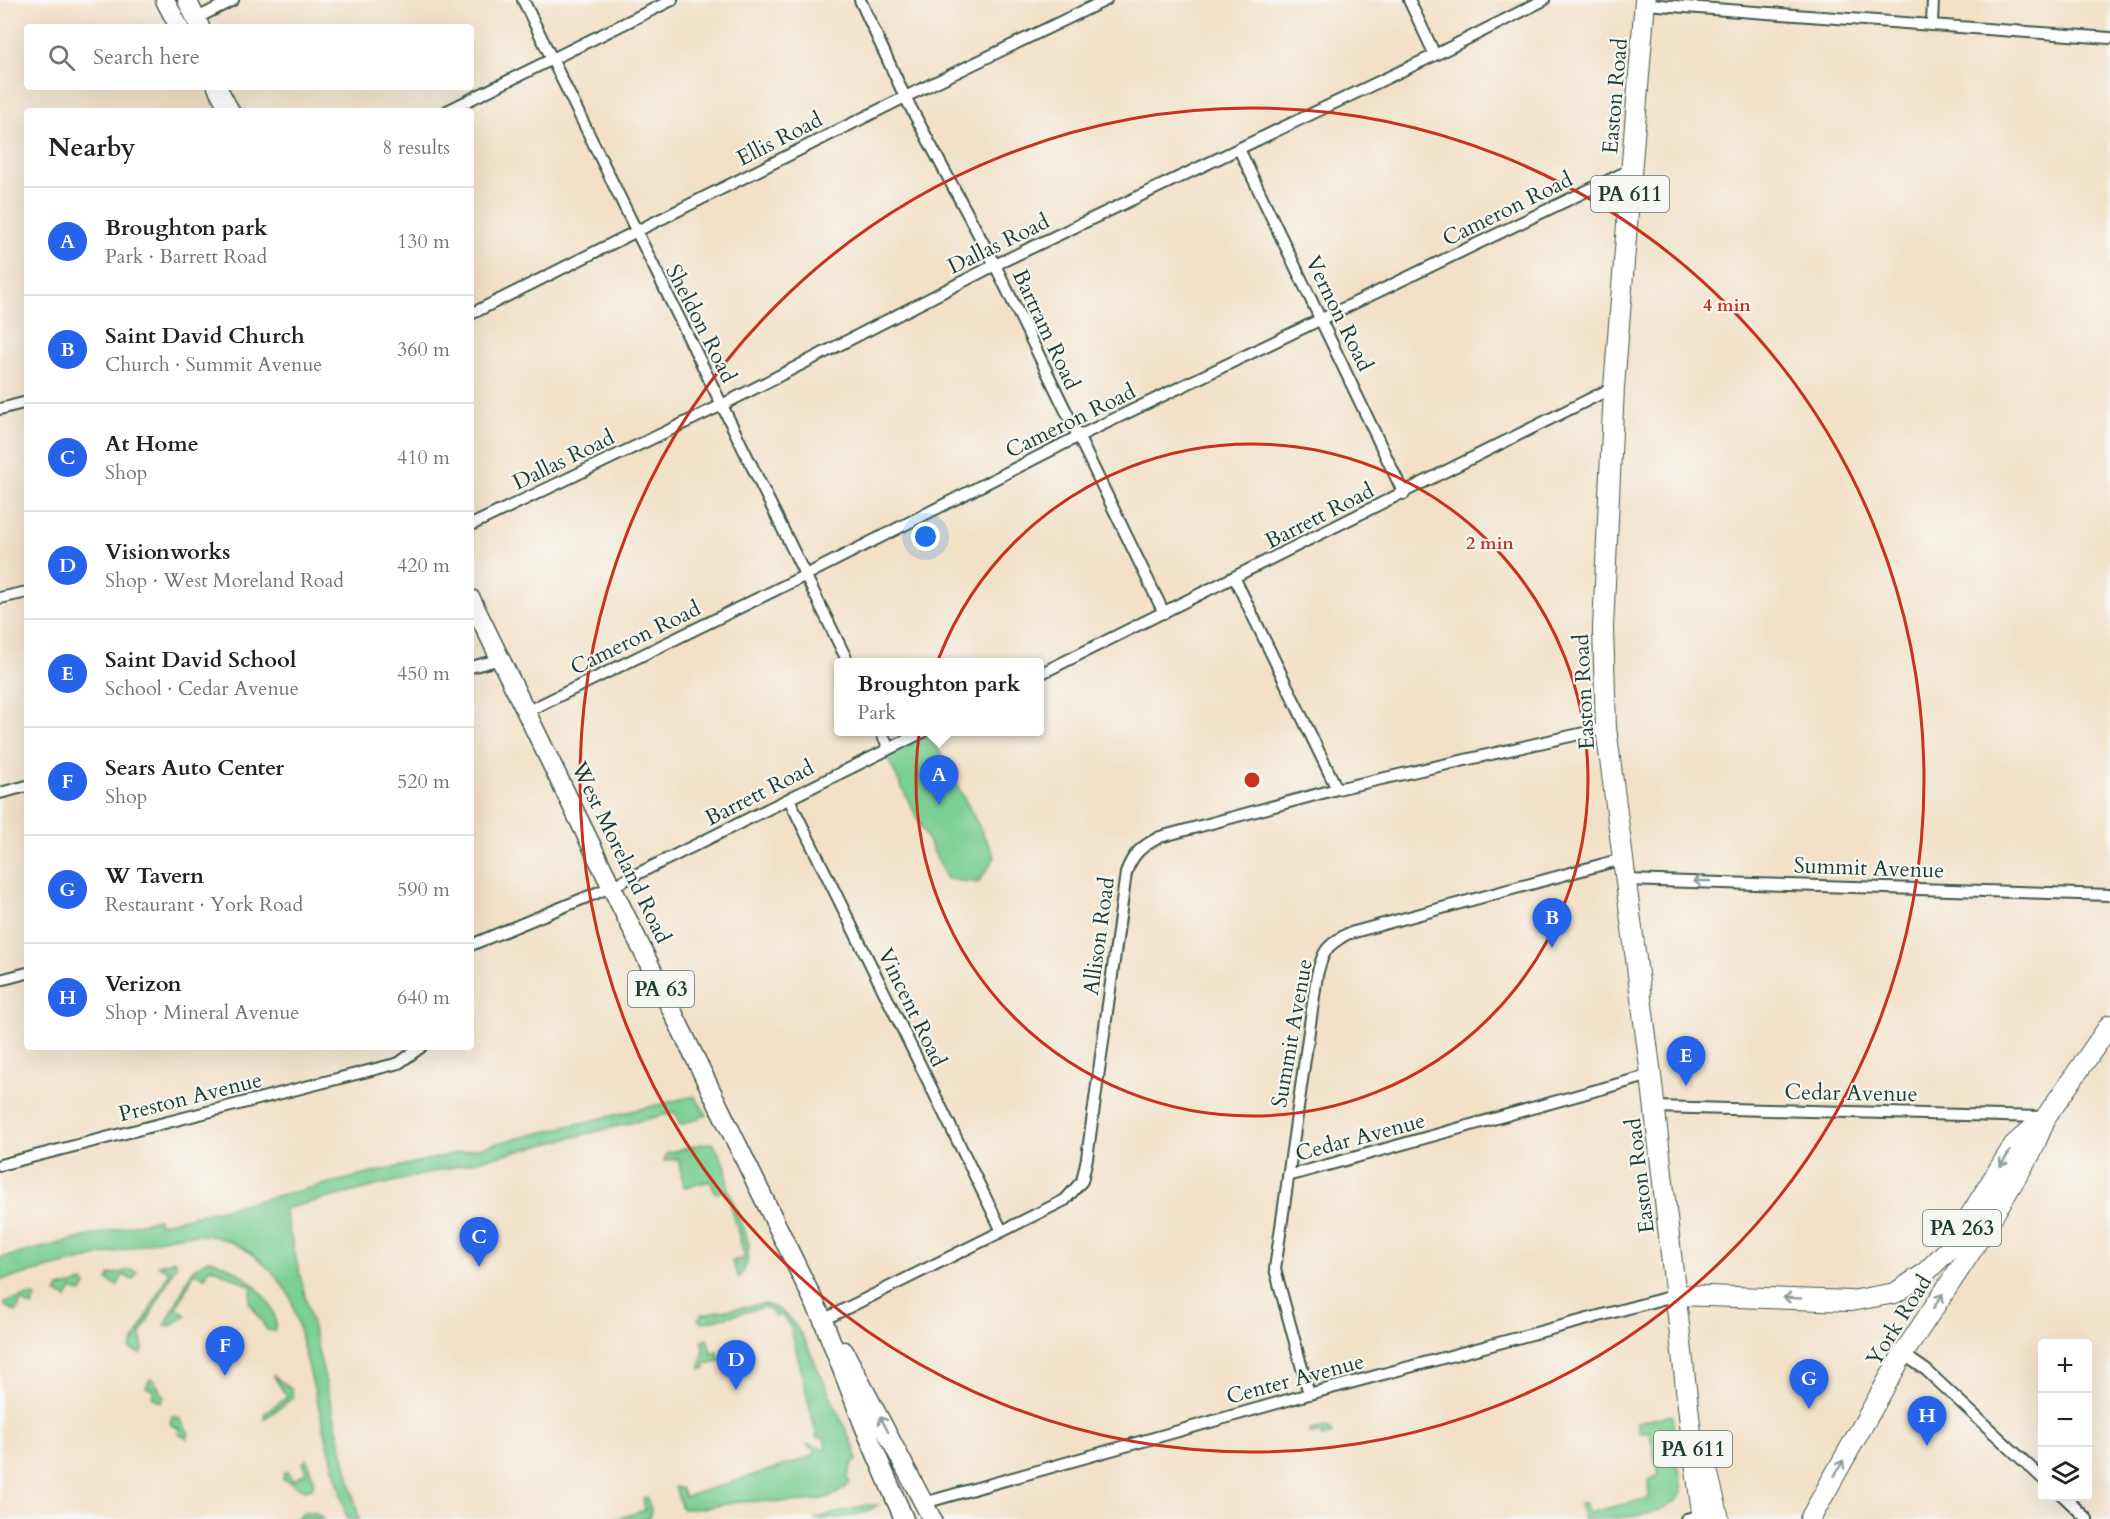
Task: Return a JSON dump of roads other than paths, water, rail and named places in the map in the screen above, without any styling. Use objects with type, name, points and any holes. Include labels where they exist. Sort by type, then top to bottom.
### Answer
[{"type":"highway","name":"Easton Road","points":[[1645,2],[1614,387],[1604,628],[1606,728],[1655,1107],[1677,1295],[1684,1378],[1706,1517]]},
{"type":"highway","name":"York Road","points":[[1810,1519],[1903,1354],[1970,1252],[2032,1151],[2046,1117],[2110,1025]]},
{"type":"highway","name":"York Road","points":[[1677,1295],[1851,1301],[1895,1293],[1924,1275],[1950,1248],[2014,1145],[2046,1117]]},
{"type":"main road","points":[[165,0],[177,24]]},
{"type":"main road","points":[[187,0],[199,22]]},
{"type":"main road","points":[[220,90],[228,108]]},
{"type":"main road","name":"West Moreland Road","points":[[474,605],[528,711],[611,887],[823,1320],[864,1426],[904,1519]]},
{"type":"main road","name":"West Moreland Road","points":[[823,1320],[855,1368],[928,1511]]},
{"type":"street","points":[[199,22],[233,0]]},
{"type":"street","name":"Sheldon Road","points":[[523,0],[635,233],[846,658]]},
{"type":"street","points":[[453,108],[672,0]]},
{"type":"street","name":"Bartram Road","points":[[860,0],[905,97],[995,264],[1164,613]]},
{"type":"street","name":"Ellis Road","points":[[474,313],[905,97],[1106,0]]},
{"type":"street","points":[[1409,0],[1435,55]]},
{"type":"street","name":"Dallas Road","points":[[474,524],[722,405],[995,264],[1435,55],[1544,0]]},
{"type":"street","points":[[1932,23],[1933,0]]},
{"type":"street","points":[[1645,2],[2110,38]]},
{"type":"street","name":"Vernon Road","points":[[1239,149],[1404,494]]},
{"type":"street","name":"Cameron Road","points":[[528,711],[806,575],[1077,437],[1632,169]]},
{"type":"street","name":"Barrett Road","points":[[1044,672],[1235,579],[1614,387]]},
{"type":"street","points":[[0,409],[24,403]]},
{"type":"street","points":[[1235,579],[1337,789]]},
{"type":"street","points":[[0,598],[24,593]]},
{"type":"street","points":[[474,666],[501,659]]},
{"type":"street","name":"Allison Road","points":[[823,1320],[1065,1200],[1082,1181],[1088,1158],[1126,873],[1131,859],[1143,845],[1160,837],[1337,789],[1606,728]]},
{"type":"street","points":[[883,736],[889,748]]},
{"type":"street","name":"Barrett Road","points":[[474,944],[611,887],[914,736]]},
{"type":"street","points":[[0,793],[24,787]]},
{"type":"street","name":"Vincent Road","points":[[789,799],[1002,1232]]},
{"type":"street","name":"Summit Avenue","points":[[1309,1394],[1275,1269],[1317,975],[1321,959],[1329,945],[1347,934],[1622,859]]},
{"type":"street","name":"Summit Avenue","points":[[1626,880],[2110,895]]},
{"type":"street","points":[[0,980],[24,974]]},
{"type":"street","name":"Preston Avenue","points":[[0,1165],[399,1062],[417,1050]]},
{"type":"street","name":"Cedar Avenue","points":[[1288,1176],[1651,1075]]},
{"type":"street","name":"Cedar Avenue","points":[[1655,1107],[2046,1117]]},
{"type":"street","name":"Center Avenue","points":[[928,1511],[1309,1394],[1677,1295]]},
{"type":"street","points":[[1903,1354],[1926,1370],[2038,1473]]},
{"type":"street","points":[[2067,1501],[2087,1519]]},
{"type":"place","name":"Broughton park","points":[[939,805]]},
{"type":"place","name":"Saint David Church","points":[[1552,948]]},
{"type":"place","name":"Saint David School","points":[[1686,1086]]},
{"type":"place","name":"At Home","points":[[479,1267]]},
{"type":"place","name":"Sears Auto Center","points":[[225,1376]]},
{"type":"place","name":"Visionworks","points":[[736,1390]]},
{"type":"place","name":"W Tavern","points":[[1809,1409]]},
{"type":"place","name":"Verizon","points":[[1927,1446]]}]
